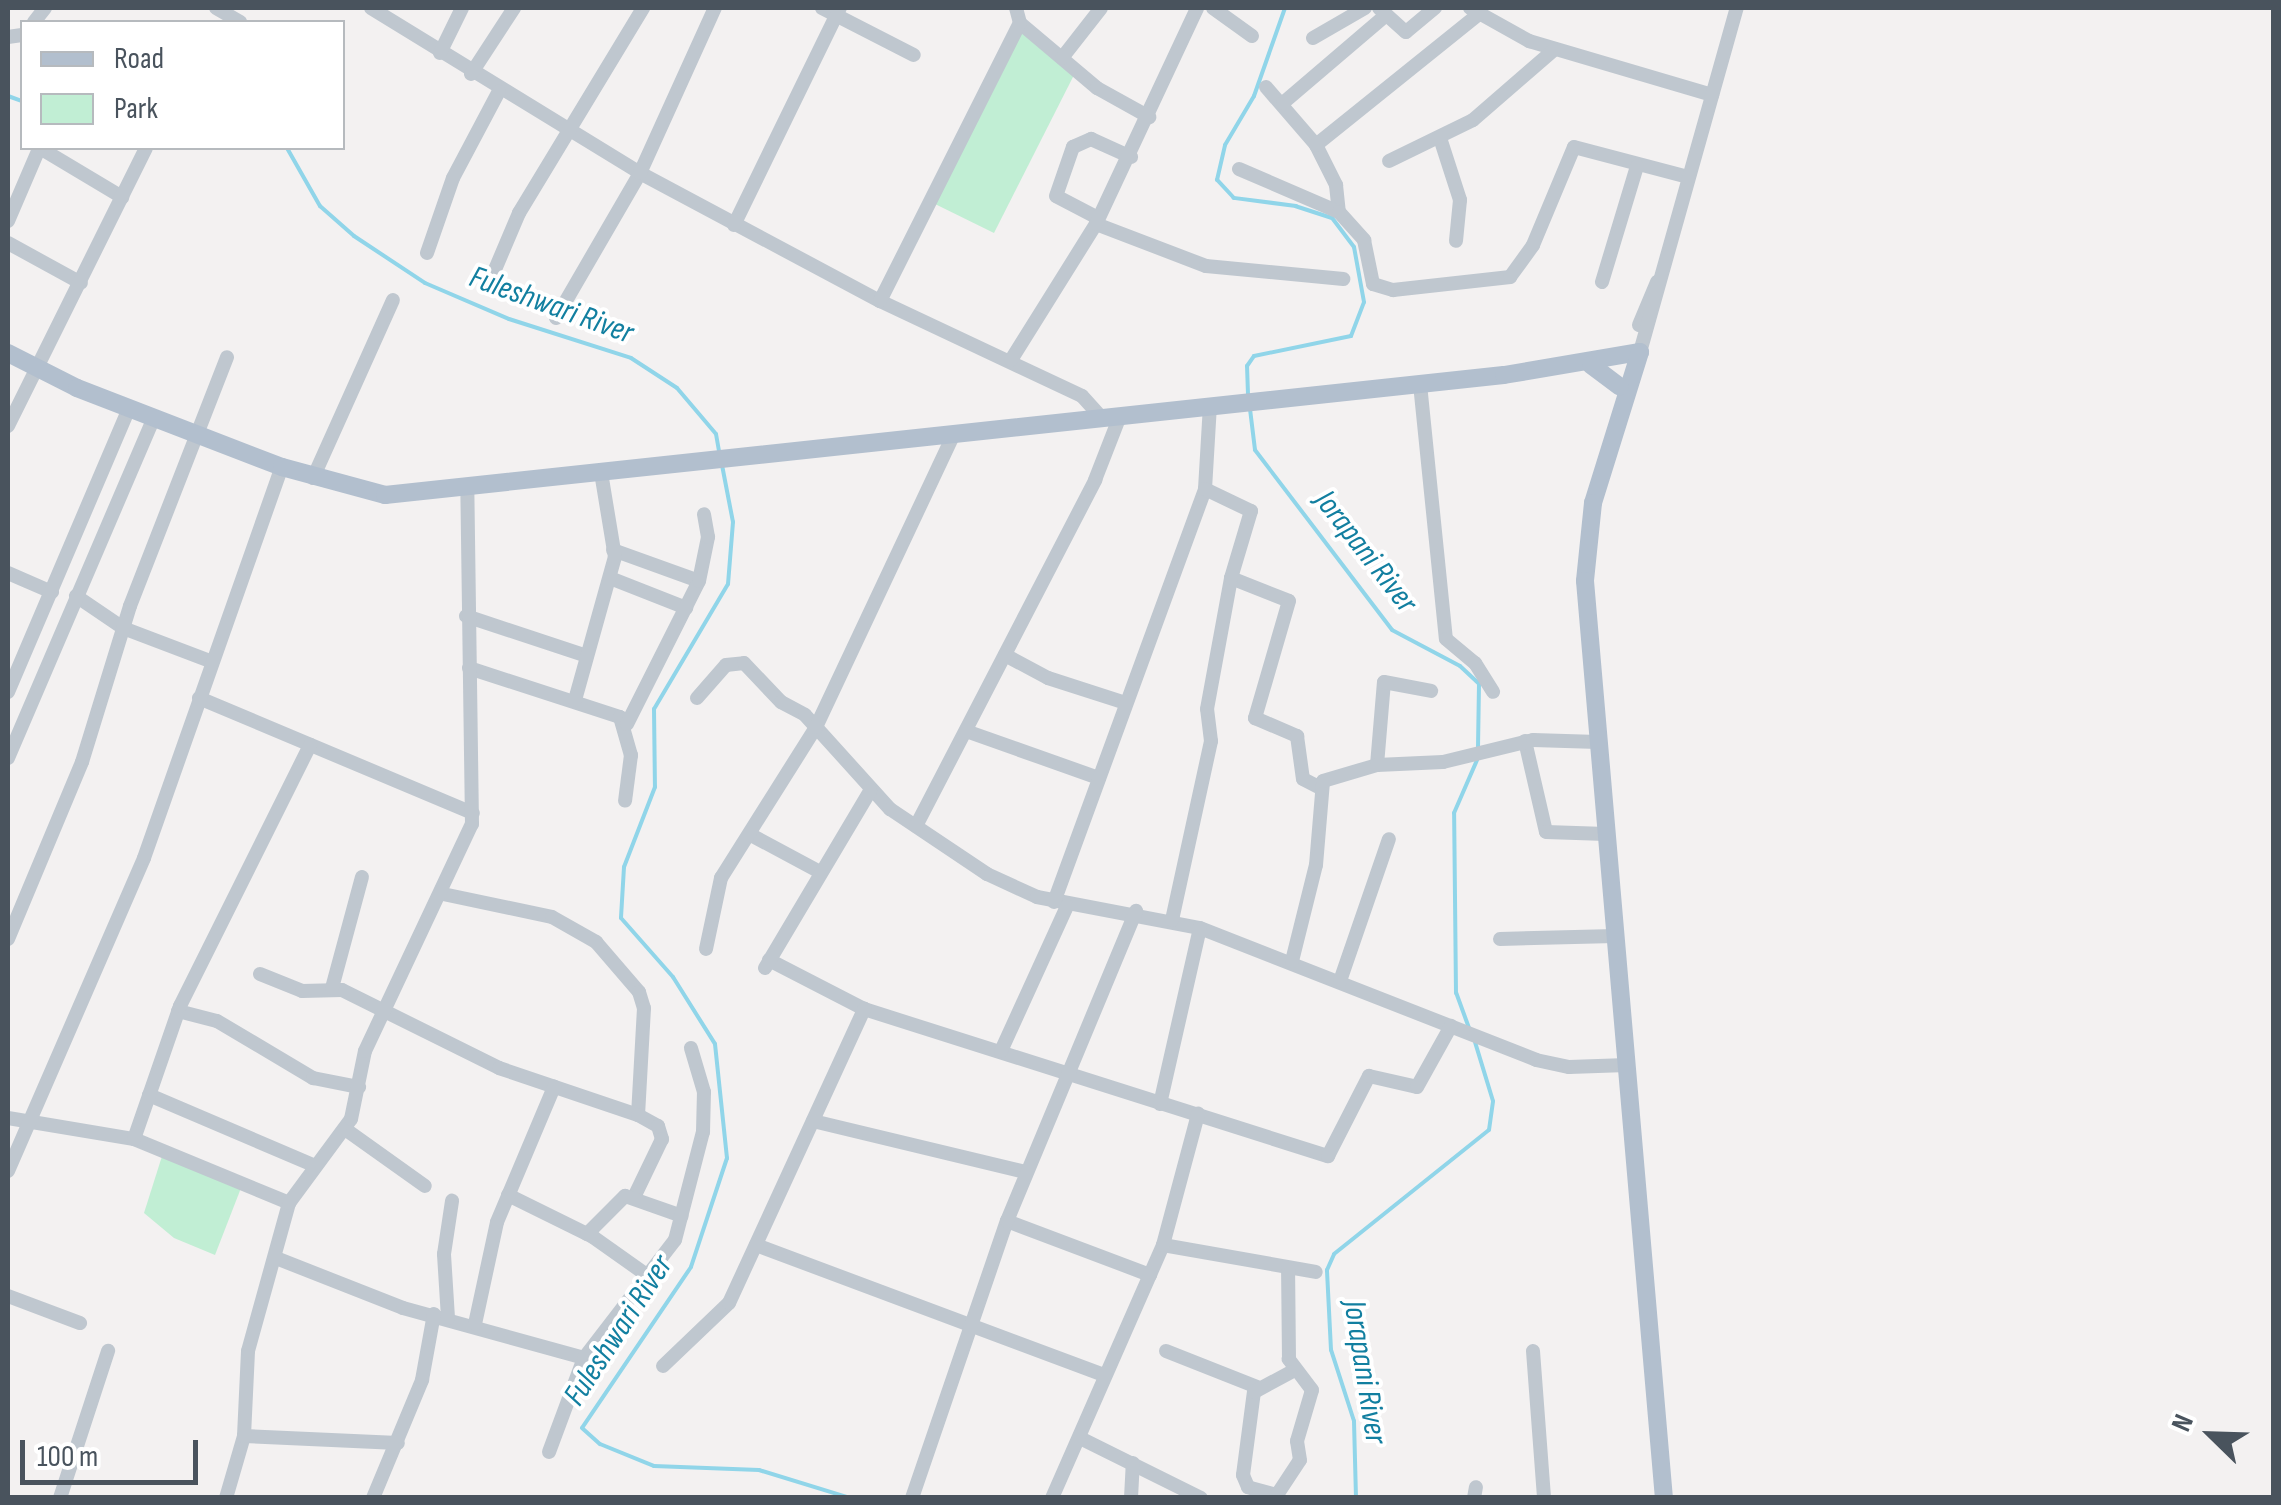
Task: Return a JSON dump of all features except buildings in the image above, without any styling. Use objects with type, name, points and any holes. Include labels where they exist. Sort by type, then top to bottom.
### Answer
[{"type":"main road","points":[[8,353],[154,418],[313,478],[374,496],[1420,384],[1591,364],[1635,349]]},
{"type":"main road","points":[[1619,412],[1620,387],[1635,349]]},
{"type":"main road","points":[[1635,349],[1585,550],[1664,1498]]},
{"type":"main road","points":[[1591,364],[1620,387]]},
{"type":"street","points":[[371,8],[472,74],[640,173],[880,301],[1093,402],[1111,417],[1095,480],[916,826]]},
{"type":"street","points":[[440,52],[462,8]]},
{"type":"street","points":[[472,74],[514,8]]},
{"type":"street","points":[[492,279],[519,213],[643,8]]},
{"type":"street","points":[[556,318],[640,173],[715,8]]},
{"type":"street","points":[[1062,58],[1101,8]]},
{"type":"street","points":[[1011,360],[1097,221],[1197,8]]},
{"type":"street","points":[[1213,8],[1252,36]]},
{"type":"street","points":[[1312,38],[1365,8]]},
{"type":"street","points":[[1283,104],[1382,11],[1406,32],[1435,8]]},
{"type":"street","points":[[1635,349],[1737,8]]},
{"type":"street","points":[[734,224],[833,10],[914,54]]},
{"type":"street","points":[[1316,145],[1475,11],[1554,50],[1712,95]]},
{"type":"street","points":[[880,301],[1018,15],[1062,58],[1149,117]]},
{"type":"street","points":[[1389,161],[1441,141],[1501,100],[1554,50]]},
{"type":"street","points":[[1266,86],[1316,145],[1336,185],[1339,212]]},
{"type":"street","points":[[427,253],[453,178],[499,90]]},
{"type":"street","points":[[1130,157],[1090,139],[1073,147],[1056,196],[1097,221],[1192,262],[1343,279]]},
{"type":"street","points":[[1441,141],[1460,200],[1456,241]]},
{"type":"street","points":[[1239,169],[1339,212],[1364,240],[1377,288],[1494,283],[1522,267],[1574,147],[1688,177]]},
{"type":"street","points":[[8,221],[39,150]]},
{"type":"street","points":[[41,150],[122,197]]},
{"type":"street","points":[[8,426],[145,150]]},
{"type":"street","points":[[1602,282],[1637,166]]},
{"type":"street","points":[[8,243],[81,284]]},
{"type":"street","points":[[313,478],[393,300]]},
{"type":"street","points":[[8,938],[82,762],[123,628],[227,357]]},
{"type":"street","points":[[1420,384],[1446,638],[1475,663],[1493,692]]},
{"type":"street","points":[[1000,1051],[1060,904],[1099,778],[1205,490],[1214,406]]},
{"type":"street","points":[[8,692],[129,408]]},
{"type":"street","points":[[8,758],[154,418]]},
{"type":"street","points":[[706,949],[721,878],[816,727],[954,434]]},
{"type":"street","points":[[8,1171],[25,1123],[144,858],[210,661],[282,467]]},
{"type":"street","points":[[575,700],[610,578],[614,550],[601,472]]},
{"type":"street","points":[[226,1498],[244,1436],[248,1351],[289,1203],[313,1165],[344,1128],[365,1051],[443,894],[473,812],[466,616],[468,486]]},
{"type":"street","points":[[1172,920],[1211,741],[1207,708],[1232,578],[1251,511],[1205,490]]},
{"type":"street","points":[[625,801],[627,724],[699,581],[708,538],[704,514]]},
{"type":"street","points":[[614,550],[699,581]]},
{"type":"street","points":[[8,574],[52,592]]},
{"type":"street","points":[[610,578],[686,608]]},
{"type":"street","points":[[1232,578],[1290,601],[1255,718],[1297,736],[1303,779],[1319,788]]},
{"type":"street","points":[[76,596],[123,628],[210,661]]},
{"type":"street","points":[[466,616],[587,656]]},
{"type":"street","points":[[1005,654],[1048,678],[1126,704]]},
{"type":"street","points":[[697,698],[726,665],[744,663],[816,727],[870,791],[986,874],[1060,904],[1136,911],[1200,928],[1292,961],[1504,1048],[1569,1067],[1626,1065]]},
{"type":"street","points":[[469,668],[575,700],[627,724]]},
{"type":"street","points":[[1378,765],[1382,686],[1432,691]]},
{"type":"street","points":[[199,698],[473,812]]},
{"type":"street","points":[[966,731],[1099,778]]},
{"type":"street","points":[[1526,742],[1546,832],[1606,834]]},
{"type":"street","points":[[1319,788],[1378,765],[1467,758],[1526,742],[1598,742]]},
{"type":"street","points":[[134,1139],[178,1011],[310,745]]},
{"type":"street","points":[[1292,961],[1316,865],[1319,788]]},
{"type":"street","points":[[870,791],[767,964],[864,1009],[1328,1156],[1369,1076],[1417,1087],[1453,1027]]},
{"type":"street","points":[[751,835],[820,872]]},
{"type":"street","points":[[1340,981],[1389,840]]},
{"type":"street","points":[[332,988],[362,877]]},
{"type":"street","points":[[443,894],[552,918],[596,942],[640,992],[644,1008],[638,1114]]},
{"type":"street","points":[[912,1498],[969,1320],[1006,1221],[1072,1072],[1136,911]]},
{"type":"street","points":[[1160,1104],[1200,928]]},
{"type":"street","points":[[1500,939],[1615,936]]},
{"type":"street","points":[[260,974],[302,991],[332,988],[499,1068],[638,1114],[658,1126],[662,1139],[634,1196]]},
{"type":"street","points":[[663,1366],[729,1303],[864,1009]]},
{"type":"street","points":[[178,1011],[217,1020],[313,1078],[358,1087]]},
{"type":"street","points":[[549,1452],[584,1358],[667,1256],[682,1216],[703,1132],[704,1092],[691,1048]]},
{"type":"street","points":[[475,1324],[508,1196],[554,1087]]},
{"type":"street","points":[[149,1095],[313,1165]]},
{"type":"street","points":[[1055,1497],[1162,1244],[1198,1114]]},
{"type":"street","points":[[8,1118],[134,1139],[289,1203]]},
{"type":"street","points":[[813,1120],[1025,1172]]},
{"type":"street","points":[[344,1128],[425,1186]]},
{"type":"street","points":[[508,1196],[587,1234],[648,1276]]},
{"type":"street","points":[[587,1234],[615,1202],[634,1196],[682,1216]]},
{"type":"street","points":[[373,1498],[422,1380],[441,1316],[452,1200]]},
{"type":"street","points":[[1006,1221],[1150,1274]]},
{"type":"street","points":[[1162,1244],[1316,1272]]},
{"type":"street","points":[[756,1245],[969,1320],[1104,1375]]},
{"type":"street","points":[[276,1258],[441,1316],[584,1358]]},
{"type":"street","points":[[1257,1387],[1244,1483],[1276,1496],[1300,1460],[1296,1442],[1311,1398],[1293,1371],[1288,1269]]},
{"type":"street","points":[[8,1296],[80,1323]]},
{"type":"street","points":[[1533,1350],[1544,1498]]},
{"type":"street","points":[[60,1498],[108,1351]]},
{"type":"street","points":[[1166,1351],[1257,1387],[1293,1371]]},
{"type":"street","points":[[244,1436],[398,1444]]},
{"type":"street","points":[[1080,1438],[1201,1498]]},
{"type":"street","points":[[1130,1498],[1132,1463]]},
{"type":"green space","points":[[1021,30],[1075,73],[994,233],[935,204]]},
{"type":"green space","points":[[163,1153],[241,1188],[215,1255],[174,1238],[144,1213]]},
{"type":"waterway","name":"Jorapani River","points":[[1248,394],[1247,366],[1254,356],[1351,336],[1364,302],[1354,247],[1332,218],[1296,206],[1234,198],[1217,180],[1225,145],[1254,96],[1285,8]]},
{"type":"waterway","name":"Fuleshwari River","points":[[8,96],[20,100]]},
{"type":"waterway","name":"Fuleshwari River","points":[[288,150],[320,206],[354,236],[425,283],[509,319],[631,358],[677,388],[716,434],[719,451]]},
{"type":"waterway","name":"Jorapani River","points":[[1250,409],[1255,450],[1392,630],[1460,666],[1479,684],[1478,751]]},
{"type":"waterway","name":"Fuleshwari River","points":[[722,465],[733,522],[728,584],[654,709],[655,787],[624,867],[621,918],[673,977],[715,1044],[727,1158],[691,1267],[582,1428],[600,1444],[654,1466],[759,1470],[850,1498]]},
{"type":"waterway","name":"Jorapani River","points":[[1469,1028],[1456,993],[1454,813],[1477,760]]},
{"type":"waterway","name":"Jorapani River","points":[[1356,1498],[1354,1421],[1331,1350],[1327,1270],[1334,1254],[1489,1130],[1493,1101],[1475,1042]]}]
